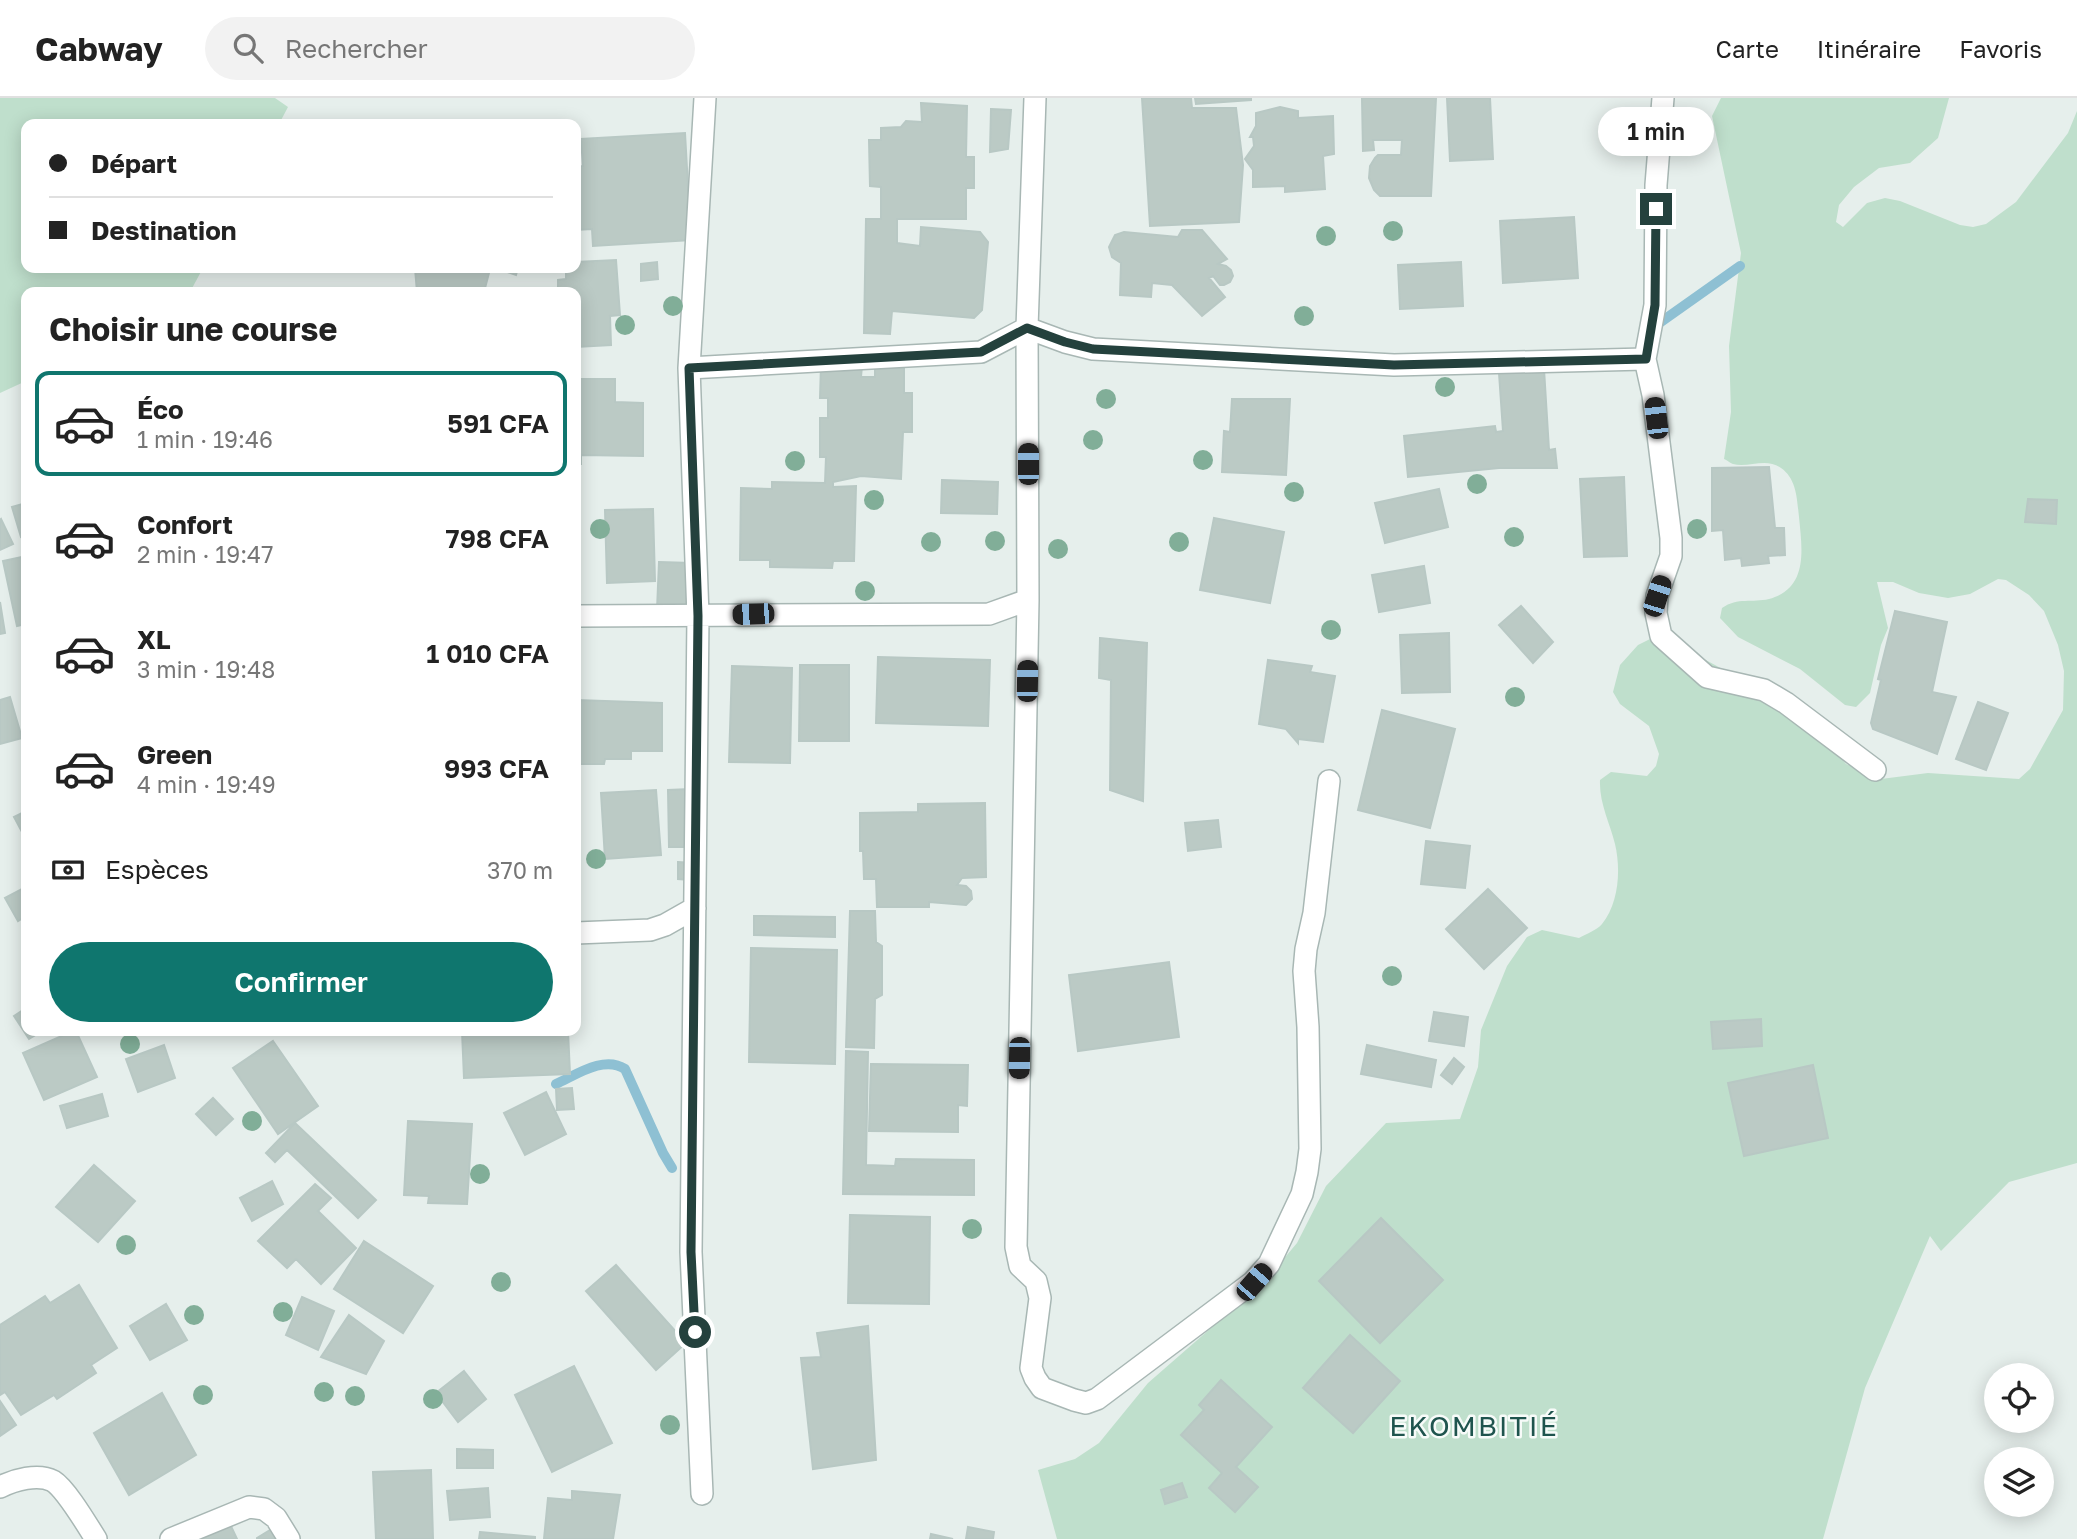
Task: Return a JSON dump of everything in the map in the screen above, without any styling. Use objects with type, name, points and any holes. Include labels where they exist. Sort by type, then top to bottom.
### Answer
[{"type":"street","points":[[702,1494],[691,1252],[698,616],[689,368],[705,98]]},
{"type":"street","points":[[1035,98],[1027,328],[1028,600],[1016,1247],[1020,1266],[1035,1281],[1040,1298],[1031,1368],[1042,1388],[1086,1403],[1097,1399],[1254,1282],[1275,1252],[1302,1194],[1310,1149],[1308,1027],[1304,971],[1314,913],[1329,781]]},
{"type":"street","points":[[1663,98],[1656,185],[1655,305],[1646,359],[1671,538],[1671,556],[1657,596],[1656,613],[1661,636],[1707,677],[1765,690],[1875,770]]},
{"type":"street","points":[[689,368],[981,352],[1027,328],[1093,349],[1394,365],[1646,359]]},
{"type":"street","points":[[581,616],[989,614],[1028,600]]},
{"type":"street","points":[[581,933],[650,930],[695,908]]},
{"type":"street","points":[[0,1487],[13,1480],[32,1478],[53,1481],[67,1496],[96,1539]]},
{"type":"street","points":[[171,1539],[249,1507],[264,1509],[276,1518],[289,1539]]},
{"type":"green space","points":[[0,98],[275,98],[288,107],[282,119],[21,119],[21,273],[200,273],[193,287],[21,287],[21,383],[0,393]]},
{"type":"green space","points":[[1721,98],[1949,98],[1938,138],[1910,163],[1879,168],[1854,187],[1839,205],[1836,222],[1843,227],[1867,203],[1885,198],[1900,201],[1960,225],[1973,227],[1986,224],[2016,202],[2068,133],[2077,111],[2077,1163],[2009,1182],[1941,1251],[1930,1236],[1865,1388],[1823,1539],[1057,1539],[1038,1470],[1075,1459],[1099,1443],[1148,1383],[1266,1280],[1297,1243],[1326,1186],[1386,1123],[1460,1119],[1478,1067],[1481,1030],[1507,966],[1527,937],[1542,930],[1579,938],[1600,926],[1608,916],[1617,886],[1618,864],[1601,797],[1600,780],[1611,772],[1647,776],[1656,766],[1659,754],[1649,726],[1620,704],[1613,692],[1620,665],[1638,645],[1652,638],[1667,639],[1726,671],[1790,698],[1846,764],[1881,779],[1928,773],[2019,779],[2030,769],[2063,710],[2064,671],[2058,645],[2044,611],[2029,595],[2006,580],[1998,579],[1970,594],[1948,598],[1919,593],[1893,582],[1877,582],[1888,628],[1881,645],[1870,693],[1856,707],[1845,705],[1800,669],[1738,637],[1720,618],[1722,608],[1728,605],[1739,601],[1769,599],[1782,594],[1797,577],[1801,554],[1797,497],[1786,473],[1769,463],[1739,465],[1724,459],[1731,412],[1729,346],[1741,253],[1712,116]]},
{"type":"building","points":[[1142,98],[1191,98],[1192,108],[1236,108],[1243,165],[1239,222],[1150,226]]},
{"type":"building","points":[[1195,98],[1251,98],[1251,100],[1196,104]]},
{"type":"building","points":[[1362,98],[1436,98],[1431,196],[1380,196],[1374,190],[1369,178],[1370,166],[1378,155],[1401,155],[1402,140],[1373,140],[1374,150],[1363,151]]},
{"type":"building","points":[[1447,98],[1490,98],[1493,159],[1450,161]]},
{"type":"building","points":[[921,103],[967,106],[966,157],[974,157],[974,188],[966,188],[966,219],[897,219],[897,243],[920,246],[921,227],[980,232],[988,242],[982,310],[974,318],[892,311],[890,334],[864,333],[866,219],[881,219],[881,187],[870,186],[869,140],[881,140],[881,128],[901,127],[906,121],[922,122]]},
{"type":"building","points":[[1280,107],[1298,111],[1298,118],[1333,116],[1334,154],[1323,156],[1325,189],[1285,192],[1285,186],[1253,187],[1253,170],[1245,159],[1254,146],[1253,137],[1250,137],[1256,126],[1256,113]]},
{"type":"building","points":[[991,109],[1011,110],[1008,149],[990,152]]},
{"type":"building","points":[[685,133],[691,240],[593,246],[592,229],[581,230],[581,139]]},
{"type":"building","points":[[1574,217],[1578,278],[1503,283],[1500,221]]},
{"type":"building","points":[[1182,230],[1202,230],[1227,259],[1218,264],[1231,270],[1233,276],[1230,282],[1220,285],[1213,276],[1209,278],[1225,297],[1202,316],[1172,285],[1152,283],[1151,297],[1120,295],[1121,263],[1112,257],[1109,247],[1115,235],[1124,232],[1178,237]]},
{"type":"building","points":[[616,260],[620,315],[610,316],[611,345],[581,347],[581,287],[558,287],[558,280],[566,279],[566,273],[581,273],[581,262]]},
{"type":"building","points":[[657,262],[658,279],[641,281],[641,264]]},
{"type":"building","points":[[1461,262],[1463,306],[1400,309],[1398,265]]},
{"type":"building","points":[[415,273],[489,273],[485,287],[417,287]]},
{"type":"building","points":[[875,363],[904,363],[904,393],[912,393],[912,432],[903,432],[901,479],[861,476],[833,482],[833,487],[856,486],[854,561],[833,561],[832,568],[770,567],[770,560],[740,560],[741,488],[772,489],[772,482],[825,483],[826,457],[820,457],[820,418],[828,418],[828,398],[820,398],[821,365],[862,366],[861,377],[875,377]]},
{"type":"building","points":[[1544,369],[1549,450],[1555,449],[1557,468],[1499,468],[1408,477],[1404,436],[1495,426],[1496,432],[1503,431],[1499,373]]},
{"type":"building","points":[[581,379],[615,379],[615,402],[643,403],[643,456],[581,455]]},
{"type":"building","points":[[1232,399],[1290,399],[1286,475],[1222,472],[1224,431],[1230,432]]},
{"type":"building","points":[[1769,467],[1775,528],[1784,528],[1785,555],[1768,556],[1769,563],[1742,566],[1741,558],[1725,560],[1723,530],[1712,531],[1712,468]]},
{"type":"building","points":[[1624,477],[1627,556],[1584,557],[1580,479]]},
{"type":"building","points":[[942,480],[998,482],[997,514],[941,513]]},
{"type":"building","points":[[1439,489],[1448,527],[1385,543],[1375,503]]},
{"type":"building","points":[[2028,499],[2057,500],[2056,524],[2025,522]]},
{"type":"building","points":[[21,504],[21,537],[12,507]]},
{"type":"building","points":[[653,509],[655,581],[607,583],[605,510]]},
{"type":"building","points":[[1214,518],[1284,532],[1270,603],[1200,590]]},
{"type":"building","points":[[0,520],[13,544],[0,550]]},
{"type":"building","points":[[21,557],[21,625],[17,626],[3,561]]},
{"type":"building","points":[[659,562],[691,563],[689,611],[657,610]]},
{"type":"building","points":[[1424,566],[1430,603],[1379,612],[1372,575]]},
{"type":"building","points":[[0,602],[5,633],[0,634]]},
{"type":"building","points":[[1521,606],[1553,642],[1533,663],[1499,625]]},
{"type":"building","points":[[1895,611],[1947,622],[1932,692],[1956,697],[1937,754],[1873,729],[1871,723],[1881,680],[1878,679]]},
{"type":"building","points":[[1449,633],[1450,692],[1402,693],[1400,635]]},
{"type":"building","points":[[1100,638],[1147,643],[1143,801],[1110,790],[1111,680],[1099,678]]},
{"type":"building","points":[[878,657],[990,660],[988,726],[876,723]]},
{"type":"building","points":[[1268,660],[1312,666],[1310,672],[1335,676],[1323,742],[1298,739],[1298,743],[1286,729],[1259,724]]},
{"type":"building","points":[[800,665],[849,665],[849,741],[799,741]]},
{"type":"building","points":[[732,666],[792,668],[790,763],[729,762]]},
{"type":"building","points":[[10,697],[21,738],[0,744],[0,700]]},
{"type":"building","points":[[581,700],[662,703],[662,751],[631,751],[631,759],[605,759],[604,764],[581,764]]},
{"type":"building","points":[[1978,702],[2008,713],[1986,770],[1956,759]]},
{"type":"building","points":[[1382,710],[1455,729],[1430,828],[1358,810]]},
{"type":"building","points":[[690,789],[691,847],[669,847],[668,790]]},
{"type":"building","points":[[656,790],[661,855],[605,859],[601,793]]},
{"type":"building","points":[[985,803],[986,877],[962,878],[957,885],[966,886],[971,891],[972,899],[966,905],[929,902],[929,907],[877,907],[876,879],[864,879],[863,851],[860,851],[860,813],[918,812],[918,804]]},
{"type":"building","points":[[21,814],[21,830],[14,817]]},
{"type":"building","points":[[1218,820],[1221,847],[1188,851],[1185,823]]},
{"type":"building","points":[[1426,841],[1470,846],[1465,888],[1421,884]]},
{"type":"building","points":[[678,862],[691,863],[690,880],[678,879]]},
{"type":"building","points":[[1488,889],[1527,928],[1484,969],[1446,929]]},
{"type":"building","points":[[21,890],[21,919],[18,921],[5,898]]},
{"type":"building","points":[[850,911],[875,911],[876,942],[882,946],[882,995],[875,999],[874,1048],[846,1047]]},
{"type":"building","points":[[754,916],[835,917],[835,937],[754,935]]},
{"type":"building","points":[[751,948],[837,950],[835,1064],[749,1062]]},
{"type":"building","points":[[1169,962],[1179,1037],[1078,1051],[1069,975]]},
{"type":"building","points":[[21,1011],[21,1027],[14,1016]]},
{"type":"building","points":[[1434,1012],[1468,1017],[1464,1046],[1429,1041]]},
{"type":"building","points":[[1761,1019],[1762,1046],[1713,1049],[1711,1022]]},
{"type":"building","points":[[62,1036],[78,1036],[97,1077],[44,1100],[23,1053]]},
{"type":"building","points":[[462,1036],[568,1036],[570,1074],[464,1078]]},
{"type":"building","points":[[273,1041],[318,1106],[278,1134],[233,1068]]},
{"type":"building","points":[[164,1045],[175,1078],[138,1092],[126,1059]]},
{"type":"building","points":[[1367,1045],[1436,1060],[1431,1087],[1361,1074]]},
{"type":"building","points":[[846,1051],[868,1052],[866,1165],[895,1166],[896,1159],[974,1160],[974,1195],[843,1194]]},
{"type":"building","points":[[1454,1058],[1464,1067],[1452,1084],[1441,1075]]},
{"type":"building","points":[[871,1064],[968,1065],[967,1106],[958,1105],[958,1132],[869,1131]]},
{"type":"building","points":[[1813,1065],[1828,1138],[1744,1156],[1728,1083]]},
{"type":"building","points":[[572,1088],[574,1109],[557,1110],[556,1089]]},
{"type":"building","points":[[546,1092],[566,1134],[525,1155],[504,1113]]},
{"type":"building","points":[[102,1094],[108,1116],[67,1128],[60,1106]]},
{"type":"building","points":[[213,1098],[233,1119],[216,1135],[196,1114]]},
{"type":"building","points":[[408,1121],[472,1124],[467,1204],[428,1203],[429,1196],[404,1195]]},
{"type":"building","points":[[295,1123],[376,1200],[358,1218],[287,1150],[275,1162],[266,1153]]},
{"type":"building","points":[[94,1165],[135,1201],[98,1242],[56,1207]]},
{"type":"building","points":[[272,1181],[283,1204],[252,1221],[240,1198]]},
{"type":"building","points":[[315,1184],[331,1198],[318,1211],[356,1248],[321,1284],[296,1259],[287,1268],[258,1241]]},
{"type":"building","points":[[850,1215],[930,1217],[929,1304],[848,1303]]},
{"type":"building","points":[[1381,1218],[1443,1280],[1380,1343],[1319,1281]]},
{"type":"building","points":[[364,1241],[433,1286],[403,1333],[334,1289]]},
{"type":"building","points":[[616,1265],[686,1343],[656,1370],[586,1291]]},
{"type":"building","points":[[79,1285],[117,1348],[91,1365],[96,1373],[57,1399],[54,1395],[21,1415],[5,1392],[0,1395],[0,1325],[45,1296],[50,1303]]},
{"type":"building","points":[[302,1297],[334,1311],[318,1350],[286,1335]]},
{"type":"building","points":[[166,1304],[187,1340],[150,1360],[130,1326]]},
{"type":"building","points":[[349,1315],[384,1341],[366,1374],[321,1357]]},
{"type":"building","points":[[868,1326],[876,1460],[813,1469],[801,1358],[821,1357],[817,1333]]},
{"type":"building","points":[[1350,1335],[1400,1381],[1353,1433],[1303,1388]]},
{"type":"building","points":[[574,1366],[612,1443],[552,1472],[515,1395]]},
{"type":"building","points":[[464,1371],[486,1399],[458,1422],[436,1393]]},
{"type":"building","points":[[1221,1380],[1272,1427],[1236,1467],[1258,1487],[1235,1512],[1209,1488],[1222,1473],[1181,1435],[1204,1410],[1199,1405]]},
{"type":"building","points":[[162,1393],[196,1455],[129,1495],[94,1433]]},
{"type":"building","points":[[0,1401],[16,1425],[0,1436]]},
{"type":"building","points":[[457,1449],[493,1450],[493,1468],[457,1468]]},
{"type":"building","points":[[431,1470],[433,1539],[376,1539],[373,1472]]},
{"type":"building","points":[[1182,1483],[1187,1497],[1165,1504],[1161,1490]]},
{"type":"building","points":[[488,1488],[490,1517],[450,1520],[447,1491]]},
{"type":"building","points":[[572,1491],[620,1495],[613,1539],[544,1539],[548,1498],[572,1500]]},
{"type":"building","points":[[288,1519],[300,1539],[257,1539],[257,1538]]},
{"type":"building","points":[[230,1524],[237,1539],[202,1539]]},
{"type":"building","points":[[968,1527],[994,1532],[993,1539],[966,1539]]},
{"type":"building","points":[[480,1532],[535,1537],[535,1539],[479,1539]]},
{"type":"building","points":[[931,1534],[953,1539],[930,1539]]},
{"type":"waterway","points":[[1653,325],[1740,266]]},
{"type":"waterway","points":[[556,1084],[599,1065],[617,1065],[625,1069],[672,1168]]},
{"type":"district","name":"EKOMBITIÉ","points":[[1474,1426]]},
{"type":"route","points":[[695,1332],[691,1252],[698,616],[689,368],[981,352],[1027,328],[1093,349],[1394,365],[1646,359],[1655,305],[1656,209]]}]
